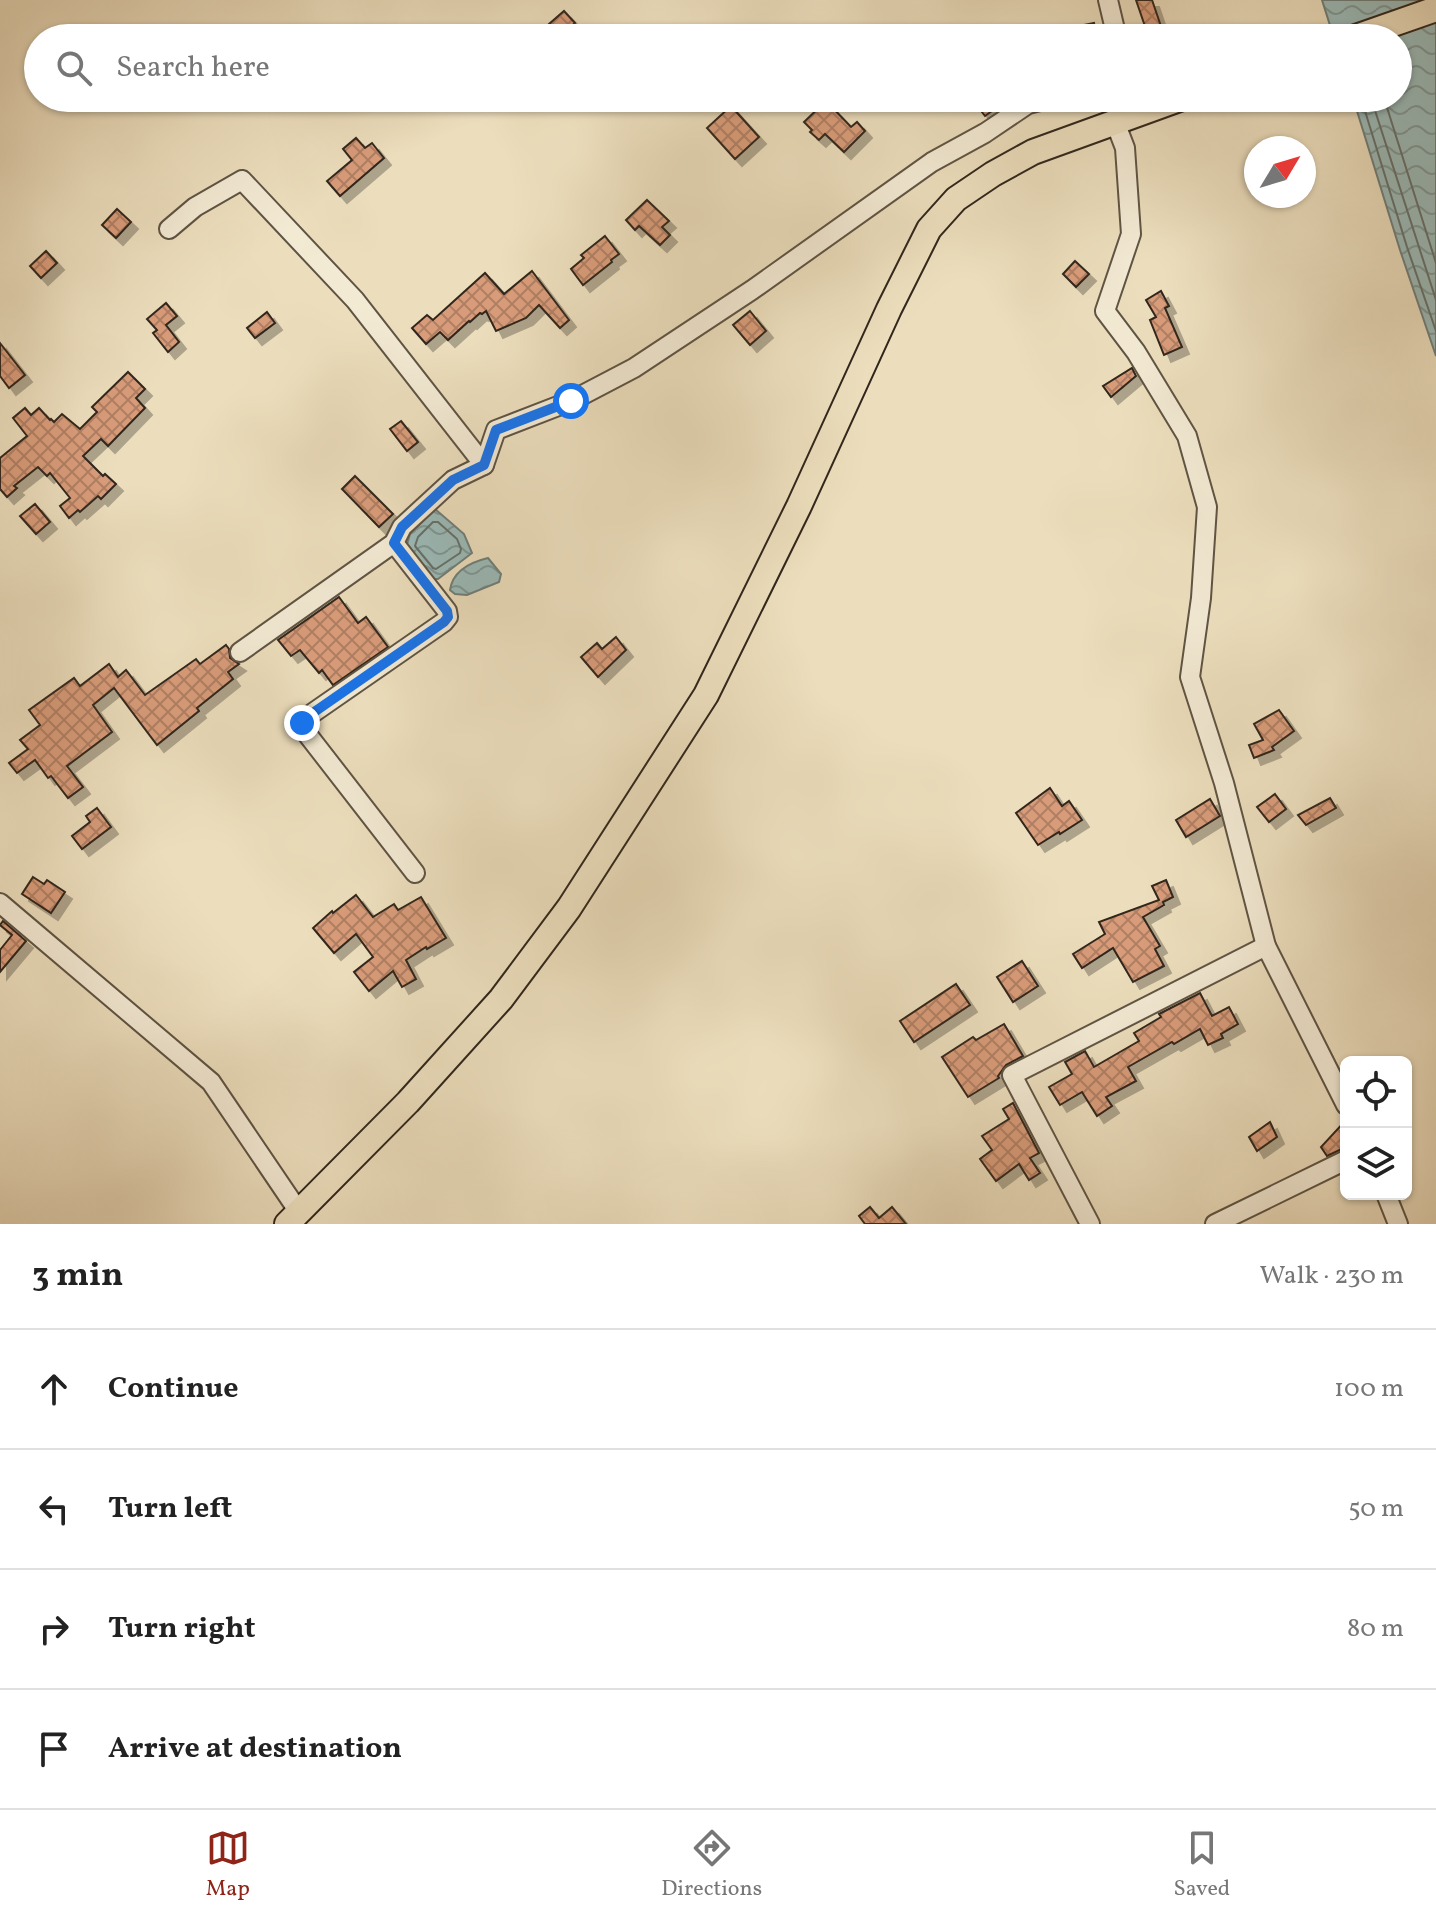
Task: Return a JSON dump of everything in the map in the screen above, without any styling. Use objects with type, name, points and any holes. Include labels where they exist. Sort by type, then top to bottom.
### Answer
[{"type":"main road","points":[[1393,24],[1436,9]]},
{"type":"main road","points":[[293,1218],[408,1102],[501,999],[569,908],[706,695],[929,229],[956,199],[1033,152],[1143,112]]},
{"type":"street","points":[[1108,0],[1114,24]]},
{"type":"street","points":[[240,652],[394,543],[402,527],[453,480],[484,465],[496,430],[571,401],[634,368],[752,290],[932,162],[1016,112]]},
{"type":"street","points":[[1115,122],[1125,148],[1131,234],[1105,311],[1136,352],[1187,436],[1207,507],[1201,598],[1190,677],[1224,783],[1266,946],[1340,1093]]},
{"type":"street","points":[[169,229],[195,207],[242,180],[355,300],[484,465]]},
{"type":"street","points":[[394,543],[447,611],[448,617],[302,723],[304,730],[415,873]]},
{"type":"street","points":[[0,903],[211,1082],[293,1218]]},
{"type":"street","points":[[1090,1224],[1012,1075],[1266,946]]},
{"type":"street","points":[[1215,1224],[1340,1163]]},
{"type":"street","points":[[1388,1200],[1398,1224]]},
{"type":"water","points":[[1322,0],[1436,0],[1436,356],[1357,112],[1412,112],[1412,24],[1330,24]]},
{"type":"water","points":[[435,509],[464,534],[472,553],[438,579],[432,579],[406,548],[410,534]]},
{"type":"water","points":[[488,558],[501,574],[499,582],[467,595],[455,594],[450,590],[455,577],[464,568]]},
{"type":"building","points":[[1136,0],[1152,0],[1160,24],[1144,24]]},
{"type":"building","points":[[564,11],[575,23],[574,24],[549,24]]},
{"type":"building","points":[[724,112],[736,112],[759,137],[735,159],[707,128]]},
{"type":"building","points":[[814,112],[837,112],[851,127],[857,122],[865,131],[844,152],[825,134],[819,140],[804,122]]},
{"type":"building","points":[[356,138],[365,148],[372,143],[384,158],[340,196],[327,181],[352,160],[343,149]]},
{"type":"building","points":[[647,200],[669,221],[662,227],[670,235],[660,245],[639,226],[635,230],[626,220]]},
{"type":"building","points":[[117,209],[131,222],[116,238],[102,225]]},
{"type":"building","points":[[605,236],[619,254],[583,285],[571,269],[584,258],[581,255]]},
{"type":"building","points":[[46,251],[57,263],[41,278],[30,266]]},
{"type":"building","points":[[1075,261],[1089,274],[1076,287],[1063,274]]},
{"type":"building","points":[[532,271],[569,320],[560,328],[539,305],[526,318],[496,331],[486,311],[480,313],[448,340],[440,332],[426,344],[412,328],[427,315],[433,320],[485,273],[504,294]]},
{"type":"building","points":[[1161,291],[1182,347],[1164,355],[1150,320],[1156,317],[1146,300]]},
{"type":"building","points":[[166,303],[177,316],[166,325],[179,342],[168,352],[153,333],[157,330],[147,319]]},
{"type":"building","points":[[750,311],[766,331],[750,345],[733,325]]},
{"type":"building","points":[[267,312],[275,323],[255,338],[247,328]]},
{"type":"building","points":[[0,343],[25,375],[9,388],[0,376]]},
{"type":"building","points":[[1132,368],[1136,376],[1111,397],[1103,386]]},
{"type":"building","points":[[128,372],[145,389],[136,398],[145,408],[108,446],[101,439],[83,456],[116,484],[101,499],[98,496],[69,518],[60,506],[70,498],[50,473],[47,476],[38,467],[14,486],[17,488],[7,497],[0,489],[0,458],[27,436],[13,418],[25,408],[31,415],[39,408],[50,420],[54,422],[62,414],[80,429],[97,412],[92,407]]},
{"type":"building","points":[[401,421],[418,442],[407,451],[390,429]]},
{"type":"building","points":[[355,476],[393,514],[379,527],[342,489]]},
{"type":"building","points":[[35,504],[50,522],[36,534],[20,516]]},
{"type":"building","points":[[339,597],[358,623],[366,617],[388,647],[333,685],[300,650],[291,656],[278,640]]},
{"type":"building","points":[[616,637],[626,650],[598,677],[581,657],[597,643],[602,649]]},
{"type":"building","points":[[226,645],[230,658],[239,664],[228,672],[233,679],[157,745],[114,688],[93,705],[112,732],[67,766],[83,787],[68,798],[35,760],[17,773],[9,763],[28,749],[20,740],[40,725],[29,710],[74,678],[80,686],[109,664],[118,677],[126,670],[145,695],[196,659],[200,664]]},
{"type":"building","points":[[1279,710],[1294,731],[1272,747],[1274,750],[1254,758],[1249,745],[1263,740],[1254,724]]},
{"type":"building","points":[[1050,788],[1062,806],[1069,801],[1082,820],[1038,845],[1016,813]]},
{"type":"building","points":[[1275,794],[1286,809],[1269,822],[1257,807]]},
{"type":"building","points":[[1330,798],[1336,808],[1306,825],[1298,815]]},
{"type":"building","points":[[1210,799],[1220,816],[1186,837],[1176,820]]},
{"type":"building","points":[[97,808],[111,827],[82,849],[72,836],[90,822],[86,816]]},
{"type":"building","points":[[33,877],[44,884],[47,880],[65,892],[51,913],[22,894]]},
{"type":"building","points":[[1166,880],[1173,897],[1143,917],[1160,946],[1155,949],[1164,966],[1133,982],[1113,948],[1082,968],[1073,954],[1105,934],[1099,922],[1159,900],[1152,886]]},
{"type":"building","points":[[356,895],[373,917],[394,904],[398,910],[421,897],[446,938],[406,960],[416,979],[402,987],[393,971],[369,991],[354,972],[373,957],[356,934],[334,953],[313,928]]},
{"type":"building","points":[[3,921],[26,941],[0,972],[0,950],[12,935],[0,925]]},
{"type":"building","points":[[1022,961],[1038,986],[1013,1002],[997,977]]},
{"type":"building","points":[[956,984],[970,1005],[914,1042],[900,1021]]},
{"type":"building","points":[[1200,993],[1212,1016],[1229,1007],[1238,1024],[1221,1034],[1223,1038],[1208,1045],[1200,1029],[1128,1067],[1136,1081],[1106,1097],[1112,1106],[1097,1116],[1082,1092],[1060,1105],[1049,1087],[1072,1074],[1065,1062],[1085,1051],[1094,1067],[1139,1041],[1134,1033],[1161,1017],[1159,1014]]},
{"type":"building","points":[[1004,1024],[1023,1056],[1006,1065],[999,1078],[968,1097],[942,1057],[973,1037],[976,1040]]},
{"type":"building","points":[[1013,1103],[1039,1153],[1030,1158],[1040,1173],[1029,1180],[1019,1164],[996,1181],[980,1159],[992,1150],[982,1136],[1009,1119],[1003,1109]]},
{"type":"building","points":[[1270,1122],[1277,1137],[1257,1151],[1249,1137]]},
{"type":"building","points":[[1340,1126],[1340,1150],[1327,1156],[1321,1147]]},
{"type":"building","points":[[870,1207],[879,1218],[892,1207],[906,1224],[865,1224],[859,1216]]},
{"type":"route","points":[[302,723],[448,617],[447,611],[394,543],[402,527],[453,480],[484,465],[496,430],[571,401]]}]
